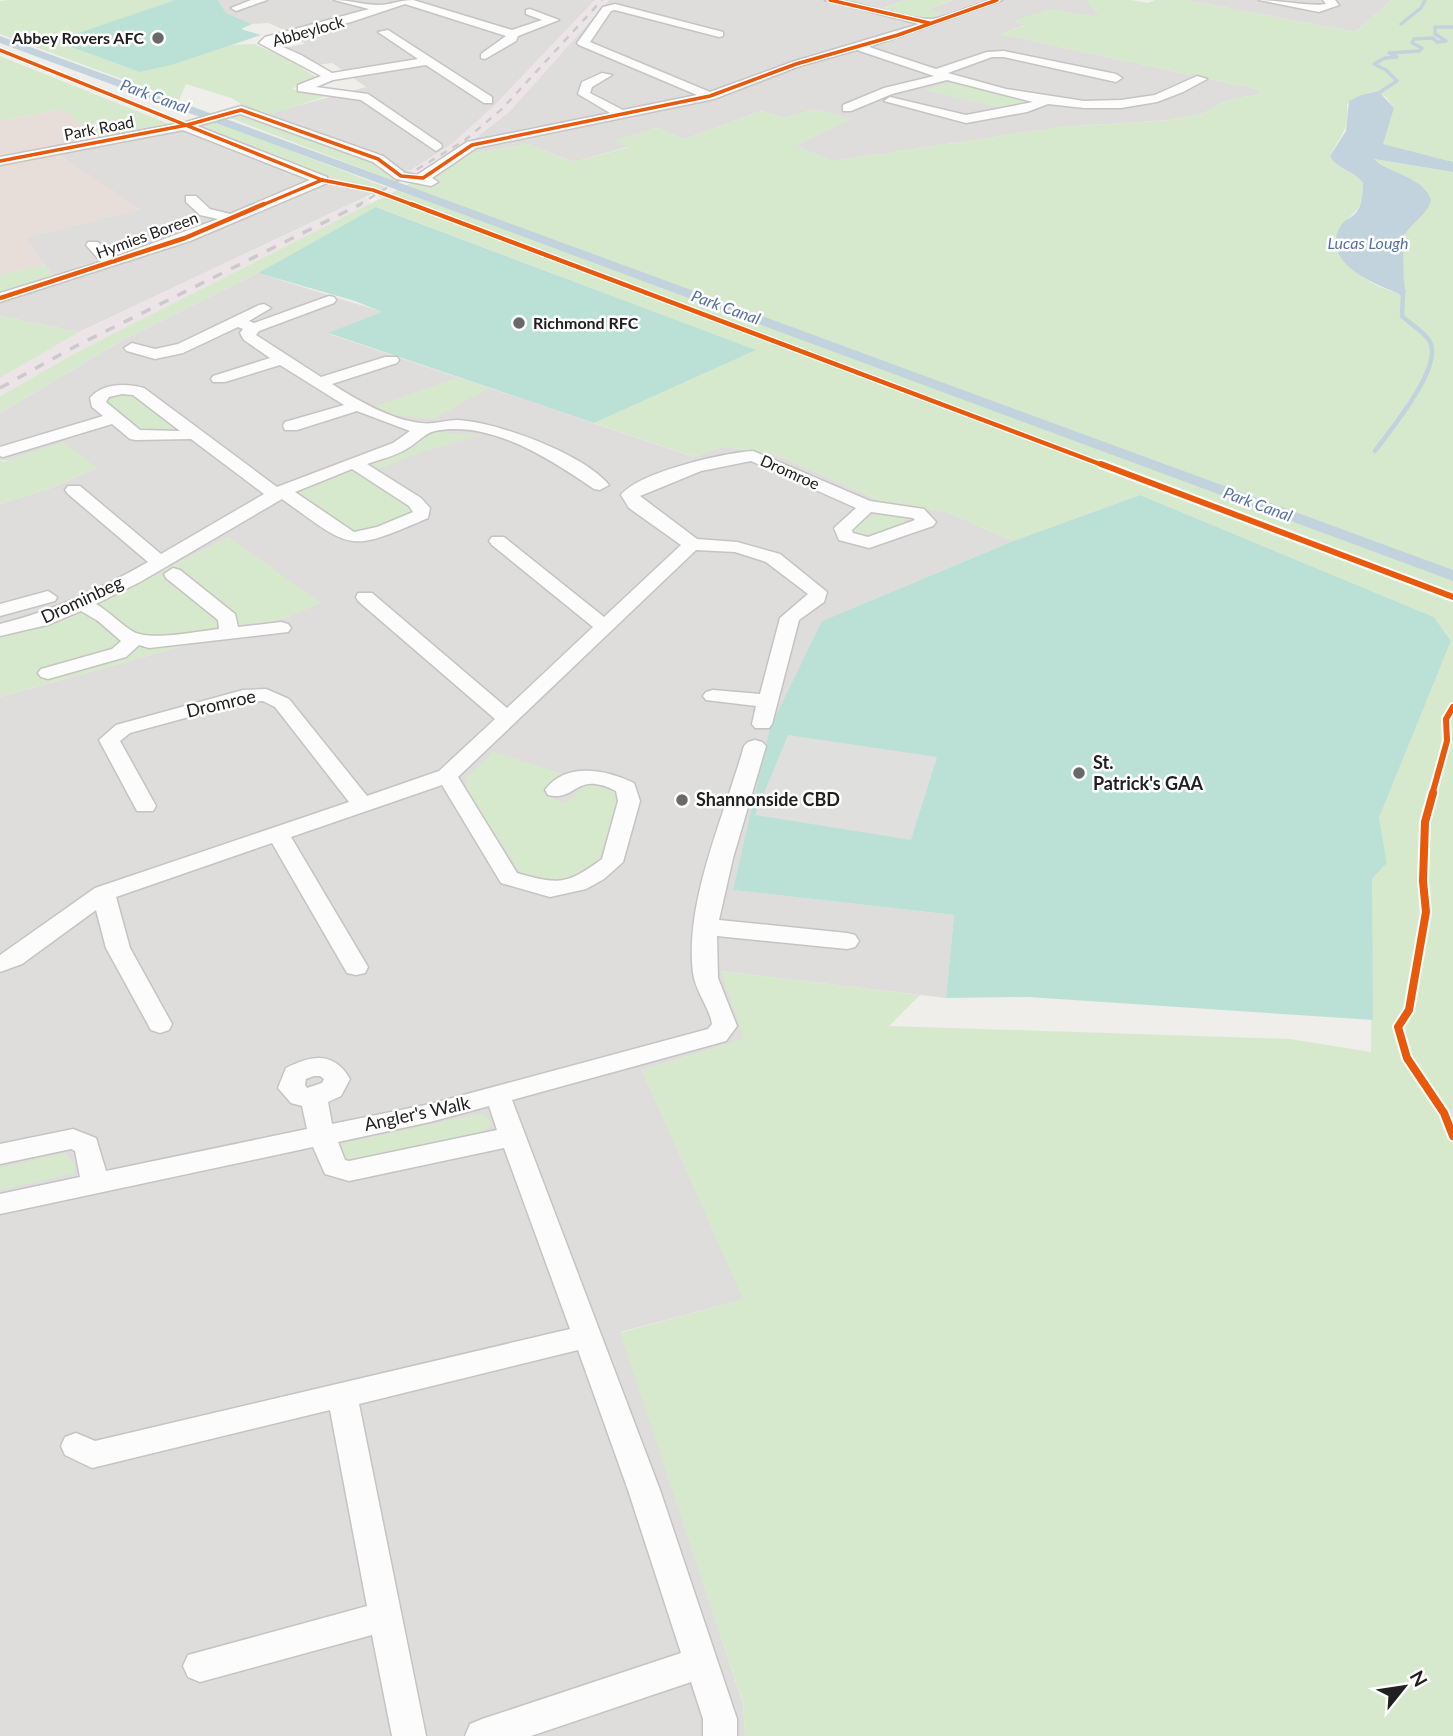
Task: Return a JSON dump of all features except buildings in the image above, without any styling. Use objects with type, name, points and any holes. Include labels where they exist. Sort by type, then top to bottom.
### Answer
[{"type":"street","points":[[236,8],[262,0]]},
{"type":"street","points":[[338,0],[382,9]]},
{"type":"street","points":[[830,0],[929,23]]},
{"type":"street","points":[[606,75],[586,85],[584,94],[623,115],[710,96],[997,0]]},
{"type":"street","points":[[1264,0],[1319,9],[1334,5],[1328,0]]},
{"type":"street","points":[[405,1],[512,34],[553,20],[530,12]]},
{"type":"street","name":"Abbeylock","points":[[330,77],[297,57],[265,43],[269,39],[405,1]]},
{"type":"street","points":[[710,96],[583,43],[607,9],[615,7],[719,34]]},
{"type":"street","points":[[384,32],[488,100]]},
{"type":"street","points":[[485,56],[505,46],[512,39],[512,34]]},
{"type":"street","points":[[856,46],[940,75],[1048,100],[1082,105],[1136,102],[1171,94],[1200,79]]},
{"type":"street","points":[[847,108],[888,91],[916,86],[991,54],[1004,54],[1116,78]]},
{"type":"street","points":[[428,61],[330,77],[302,88],[364,97],[436,147]]},
{"type":"street","points":[[890,102],[966,118],[1027,108],[1048,100]]},
{"type":"street","name":"Park Road","points":[[0,161],[185,126],[234,112],[246,112],[378,159],[401,176],[424,181],[423,178],[472,145],[623,115]]},
{"type":"street","name":"Hymies Boreen","points":[[0,298],[110,264],[301,191],[322,180],[185,126]]},
{"type":"street","points":[[191,199],[205,212],[230,218]]},
{"type":"street","points":[[93,245],[110,264]]},
{"type":"street","points":[[329,300],[254,328],[248,333],[249,337],[357,406],[397,424],[422,429],[464,427],[505,434],[562,458],[600,485]]},
{"type":"street","points":[[132,348],[155,354],[170,352],[264,308]]},
{"type":"street","points":[[235,322],[254,328]]},
{"type":"street","points":[[219,379],[282,359]]},
{"type":"street","points":[[320,383],[391,360]]},
{"type":"street","points":[[195,433],[154,437],[136,435],[98,404],[98,398],[113,391],[138,391],[279,493],[344,535],[353,538],[369,536],[422,514],[421,508],[415,502],[355,463]]},
{"type":"street","points":[[291,426],[357,406]]},
{"type":"street","points":[[3,453],[115,418]]},
{"type":"street","name":"Drominbeg","points":[[0,624],[45,619],[166,568],[279,493],[397,448],[422,429]]},
{"type":"street","name":"Dromroe","points":[[692,544],[635,504],[630,495],[640,488],[713,462],[737,456],[753,456],[866,506]]},
{"type":"street","points":[[74,490],[228,618],[229,633]]},
{"type":"street","points":[[498,541],[606,628]]},
{"type":"street","points":[[0,964],[14,958],[103,892],[279,835],[447,776],[692,544],[737,547],[773,558],[818,592],[817,598],[790,618],[768,701],[713,696]]},
{"type":"street","name":"Drominbeg","points":[[0,624],[48,597]]},
{"type":"street","points":[[365,597],[508,720]]},
{"type":"street","points":[[80,603],[134,640],[149,642],[281,628]]},
{"type":"street","points":[[48,673],[119,653],[134,640]]},
{"type":"street","name":"Dromroe","points":[[145,806],[109,740],[123,729],[243,696],[266,695],[282,703],[363,805]]},
{"type":"street","name":"Angler's Walk","points":[[0,1204],[498,1096],[717,1035],[725,1026],[724,1013],[705,973],[713,894],[768,701]]},
{"type":"street","points":[[447,776],[509,878],[550,890],[578,884],[612,862],[629,801],[626,788],[608,778],[580,776],[556,790]]},
{"type":"street","points":[[279,835],[356,967]]},
{"type":"street","points":[[103,892],[118,948],[160,1024]]},
{"type":"street","points":[[708,927],[847,941]]},
{"type":"street","points":[[498,1096],[644,1490],[720,1719],[720,1736]]},
{"type":"street","points":[[314,1098],[321,1134],[335,1167],[349,1171],[513,1136]]},
{"type":"street","points":[[0,1154],[73,1139],[87,1146],[95,1182]]},
{"type":"street","points":[[76,1446],[92,1455],[588,1336]]},
{"type":"street","points":[[342,1396],[409,1736]]},
{"type":"street","points":[[200,1667],[386,1616]]},
{"type":"street","points":[[482,1736],[702,1662]]},
{"type":"shaded area","name":"Abbey Rovers AFC","points":[[175,0],[218,0],[226,13],[252,24],[241,29],[261,35],[175,64],[140,72],[55,41]]},
{"type":"shaded area","points":[[218,0],[595,0],[494,106],[452,144],[406,173],[385,156],[267,114],[366,87],[332,63],[317,65],[282,48],[305,44],[287,31],[268,23],[252,24],[226,13]]},
{"type":"shaded area","points":[[595,0],[609,0],[510,111],[418,177],[406,173],[452,144],[494,106]]},
{"type":"shaded area","points":[[609,0],[905,0],[885,8],[929,19],[941,13],[926,10],[953,0],[1087,0],[1101,18],[1015,22],[1027,24],[1001,34],[1260,90],[1258,94],[1223,102],[1202,114],[1170,120],[1061,127],[833,161],[795,146],[850,119],[815,109],[785,118],[761,111],[685,139],[657,128],[616,140],[630,146],[574,162],[528,144],[474,153],[473,140],[510,111]]},
{"type":"shaded area","points":[[1186,0],[1392,0],[1355,32]]},
{"type":"shaded area","points":[[64,109],[96,139],[0,156],[0,121]]},
{"type":"shaded area","points":[[200,125],[337,179],[382,189],[79,332],[0,316],[0,304],[60,284],[24,238],[140,209],[56,153]]},
{"type":"shaded area","points":[[56,153],[141,209],[25,238],[45,265],[0,275],[0,164]]},
{"type":"shaded area","points":[[366,197],[371,204],[79,351],[0,396],[0,378],[79,332]]},
{"type":"shaded area","name":"Richmond RFC","points":[[376,207],[756,350],[594,423],[328,333],[382,312],[355,301],[258,273]]},
{"type":"shaded area","points":[[258,273],[383,312],[329,334],[694,457],[722,447],[770,452],[882,501],[947,512],[1013,541],[822,621],[734,890],[954,915],[946,998],[721,971],[745,1039],[642,1070],[744,1299],[621,1332],[743,1704],[745,1736],[0,1736],[0,697],[290,616],[229,537],[70,618],[0,638],[0,504],[51,488],[97,468],[0,460],[0,413],[121,341]]},
{"type":"shaded area","name":"St. Patrick's GAA","points":[[1140,495],[1434,617],[1451,641],[1379,818],[1387,863],[1372,879],[1373,1020],[1028,997],[946,998],[954,915],[733,890],[770,728],[822,621],[1013,541]]},
{"type":"shaded area","points":[[788,735],[937,757],[911,840],[755,815]]},
{"type":"green space","points":[[175,0],[56,42],[175,64],[231,45],[254,44],[286,58],[316,77],[292,89],[333,94],[268,115],[385,156],[406,173],[394,181],[228,117],[250,109],[231,98],[186,84],[179,100],[0,34],[0,1]]},
{"type":"green space","points":[[905,0],[953,0],[928,9],[942,13],[929,19],[884,9]]},
{"type":"green space","points":[[1087,0],[1131,0],[1148,3],[1155,0],[1186,0],[1355,32],[1392,0],[1453,0],[1453,162],[1382,144],[1394,108],[1386,97],[1380,94],[1382,90],[1347,104],[1345,127],[1330,156],[1363,183],[1359,206],[1343,223],[1338,255],[1366,279],[1382,288],[1400,293],[1406,290],[1401,241],[1408,227],[1421,217],[1426,190],[1373,159],[1453,172],[1453,1736],[745,1736],[743,1703],[620,1333],[743,1299],[642,1070],[744,1039],[721,971],[920,995],[889,1026],[1290,1039],[1371,1052],[1372,879],[1387,863],[1379,818],[1451,641],[1434,617],[1140,495],[1013,541],[947,512],[882,501],[770,452],[722,447],[695,457],[594,423],[755,350],[377,207],[258,273],[121,341],[0,413],[0,396],[79,351],[411,183],[422,181],[474,148],[474,153],[528,144],[574,162],[629,147],[614,140],[657,128],[685,139],[761,111],[785,118],[815,109],[851,119],[796,146],[833,161],[1061,127],[1170,120],[1202,114],[1223,102],[1258,94],[1260,90],[1000,34],[1026,25],[1014,21],[1049,9],[1100,17]]},
{"type":"green space","points":[[0,56],[172,125],[96,139],[64,109],[0,121]]},
{"type":"green space","points":[[949,82],[1030,99],[1032,102],[999,108],[926,90]]},
{"type":"green space","points":[[214,121],[385,187],[382,189],[337,179],[200,125]]},
{"type":"green space","points":[[45,265],[61,284],[0,304],[0,275]]},
{"type":"green space","points":[[0,316],[79,332],[0,378]]},
{"type":"green space","points":[[456,378],[488,388],[434,419],[398,416],[373,407]]},
{"type":"green space","points":[[127,392],[176,427],[170,433],[142,433],[104,401],[107,396]]},
{"type":"green space","points":[[436,432],[479,435],[378,469],[372,466],[380,460],[408,450]]},
{"type":"green space","points":[[63,442],[97,468],[51,488],[0,504],[0,460],[3,462]]},
{"type":"green space","points":[[349,471],[357,471],[411,507],[413,514],[354,534],[299,496],[300,490]]},
{"type":"green space","points":[[879,512],[906,518],[906,524],[867,538],[853,533],[851,529]]},
{"type":"green space","points":[[229,537],[321,603],[290,616],[0,697],[0,638],[70,618]]},
{"type":"green space","points":[[493,752],[561,773],[546,795],[563,803],[588,783],[601,784],[615,793],[618,808],[596,867],[568,879],[552,881],[522,875],[467,791],[466,777]]},
{"type":"green space","points":[[480,1114],[486,1116],[491,1124],[483,1132],[348,1160],[339,1152],[344,1143]]},
{"type":"green space","points":[[65,1153],[74,1164],[75,1173],[0,1190],[0,1168]]},
{"type":"water","name":"Lucas Lough","points":[[1383,90],[1381,94],[1394,108],[1383,144],[1453,162],[1453,172],[1374,159],[1421,186],[1431,200],[1401,241],[1406,292],[1403,295],[1378,285],[1353,270],[1343,261],[1337,250],[1336,238],[1342,224],[1359,208],[1363,183],[1330,156],[1346,131],[1349,101]]},
{"type":"waterway","points":[[1401,24],[1421,8],[1425,0]]},
{"type":"waterway","points":[[1377,94],[1397,81],[1386,70],[1374,64],[1385,58],[1397,57],[1389,53],[1419,51],[1422,48],[1412,43],[1414,39],[1433,38],[1437,42],[1446,41],[1435,34],[1435,27],[1453,27]]},
{"type":"waterway","name":"Park Canal","points":[[0,39],[1453,576]]},
{"type":"waterway","points":[[1375,451],[1413,398],[1429,367],[1432,353],[1428,338],[1402,316],[1403,295],[1398,289]]},
{"type":"railway","points":[[357,206],[465,140],[502,109],[602,0]]},
{"type":"railway","points":[[357,206],[361,204]]},
{"type":"railway","points":[[0,388],[76,346],[357,206]]},
{"type":"cycle path","points":[[830,0],[929,23]]},
{"type":"cycle path","points":[[0,161],[187,125],[241,110],[378,159],[401,176],[423,178],[472,145],[710,96],[796,64],[898,35],[997,0]]},
{"type":"cycle path","points":[[0,50],[322,180],[373,190],[1453,597]]},
{"type":"cycle path","points":[[0,298],[185,238],[322,180]]},
{"type":"cycle path","points":[[1453,707],[1446,719],[1447,741],[1425,822],[1423,881],[1426,912],[1409,1010],[1398,1027],[1407,1058],[1444,1113],[1453,1136]]},
{"type":"place","name":"Abbey Rovers AFC","points":[[158,38]]},
{"type":"place","name":"Richmond RFC","points":[[519,323]]},
{"type":"place","name":"St. Patrick's GAA","points":[[1079,773]]},
{"type":"place","name":"Shannonside CBD","points":[[682,800]]}]
